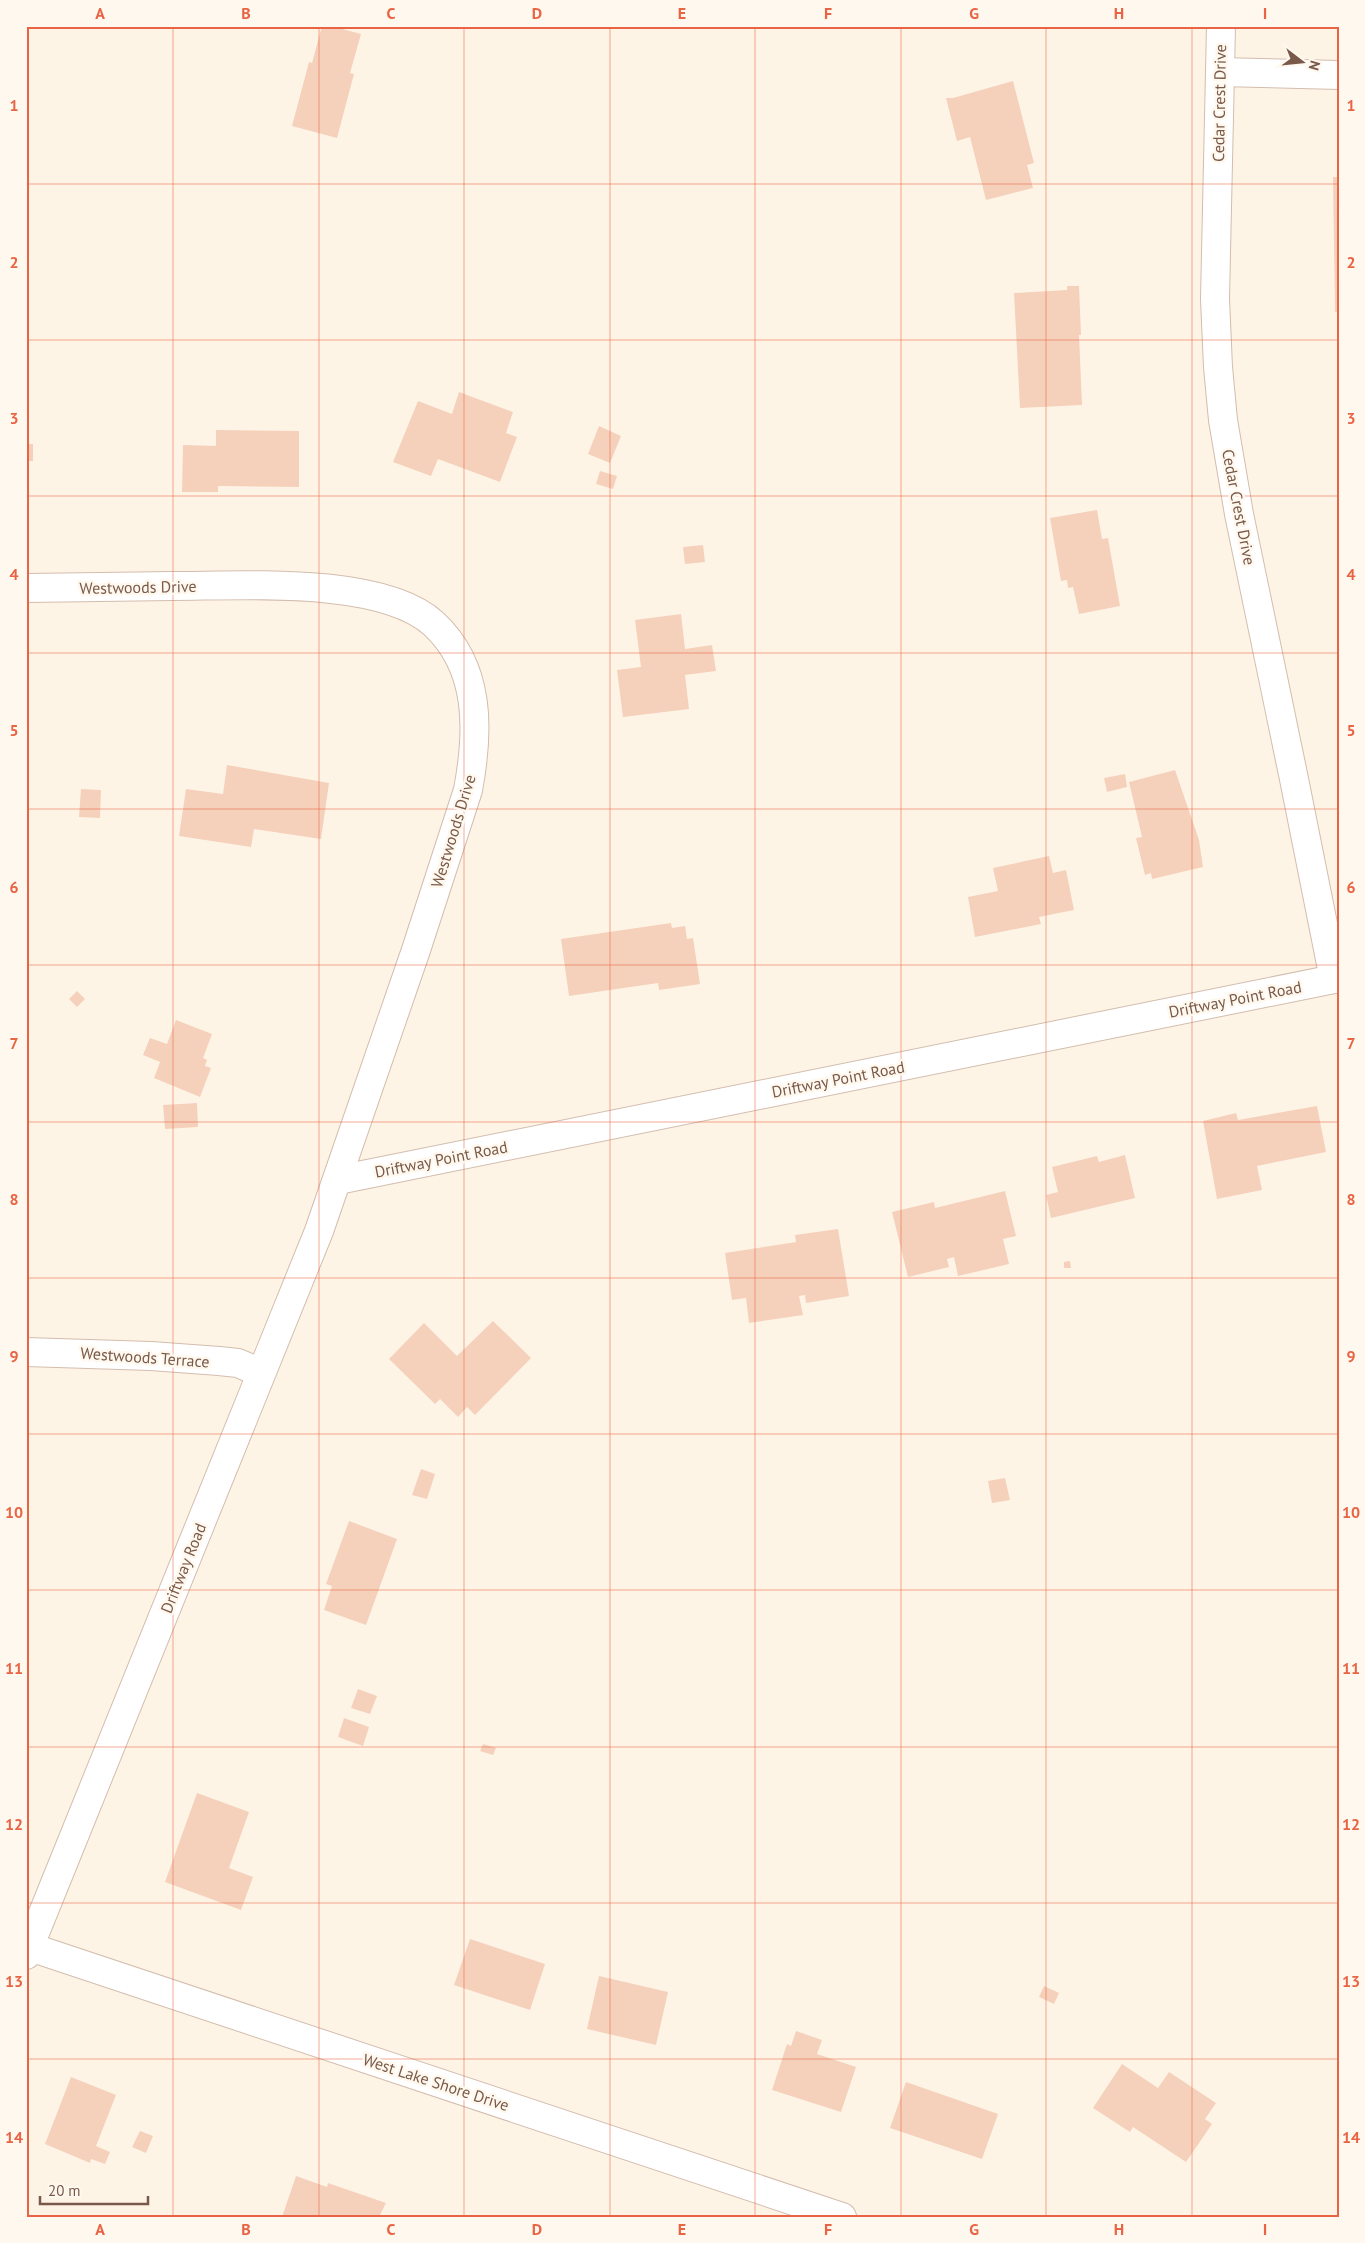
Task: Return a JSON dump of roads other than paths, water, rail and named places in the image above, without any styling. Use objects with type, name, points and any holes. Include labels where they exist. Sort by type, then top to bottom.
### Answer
[{"type":"street","name":"Cedar Crest Drive","points":[[1221,26],[1216,299],[1218,367],[1223,420],[1239,514],[1336,978]]},
{"type":"street","points":[[1220,72],[1339,75]]},
{"type":"street","name":"Westwoods Drive","points":[[26,588],[248,586],[300,587],[360,593],[386,599],[411,610],[433,623],[460,657],[470,680],[475,719],[474,756],[468,790],[338,1180]]},
{"type":"street","name":"Driftway Point Road","points":[[338,1180],[1336,978]]},
{"type":"street","name":"Driftway Road","points":[[28,1951],[338,1180]]},
{"type":"street","name":"Westwoods Terrace","points":[[26,1352],[152,1356],[238,1363],[261,1373]]},
{"type":"street","name":"West Lake Shore Drive","points":[[28,1951],[842,2217]]}]
